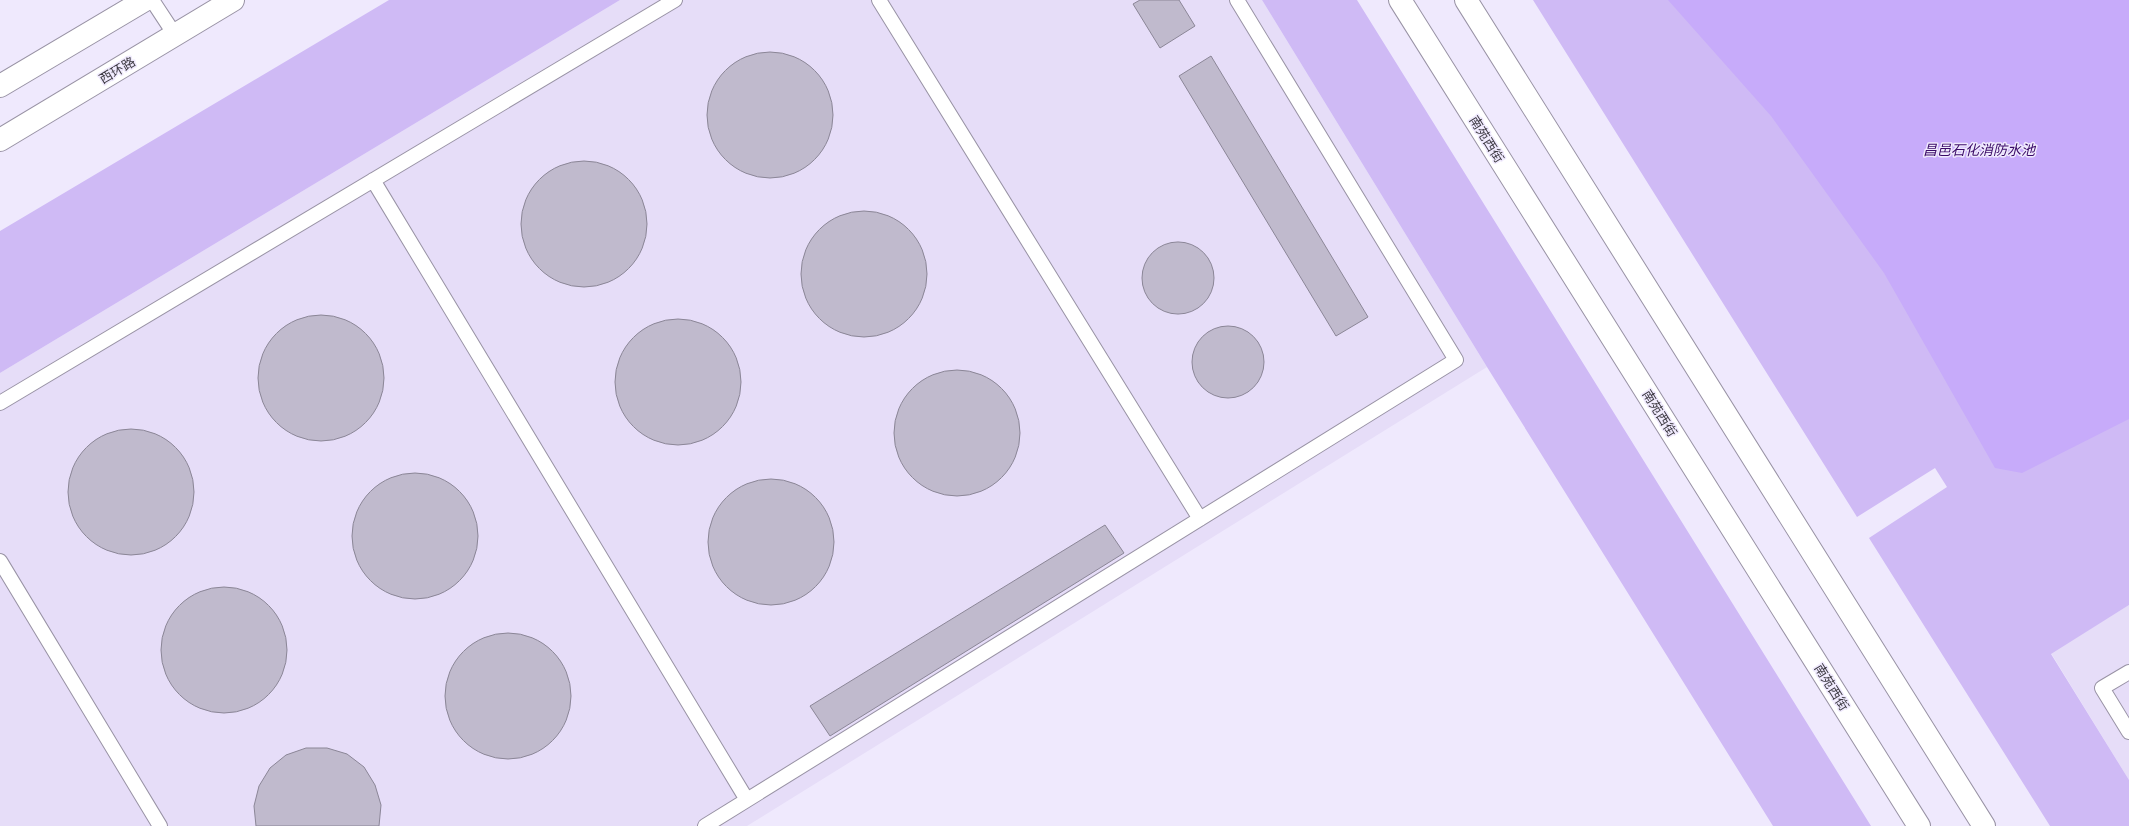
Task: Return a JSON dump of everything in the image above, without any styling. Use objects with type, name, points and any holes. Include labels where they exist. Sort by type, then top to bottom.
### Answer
[{"type":"main road","points":[[0,86],[145,0]]},
{"type":"main road","name":"西环路","points":[[0,140],[233,0]]},
{"type":"main road","name":"南苑西街","points":[[1400,0],[1919,826]]},
{"type":"main road","points":[[1466,0],[1984,826]]},
{"type":"lane","points":[[152,0],[175,35]]},
{"type":"lane","points":[[0,403],[675,0]]},
{"type":"lane","points":[[879,0],[1200,519]]},
{"type":"lane","points":[[705,826],[1456,360],[1237,0]]},
{"type":"lane","points":[[373,180],[747,800]]},
{"type":"lane","points":[[0,561],[160,826]]},
{"type":"lane","points":[[2129,672],[2102,688],[2129,732]]},
{"type":"shaded area","points":[[389,0],[620,0],[0,373],[0,231]]},
{"type":"shaded area","points":[[620,0],[1262,0],[1487,367],[747,826],[0,826],[0,373]]},
{"type":"shaded area","points":[[1262,0],[1357,0],[1871,826],[1773,826],[1487,367]]},
{"type":"shaded area","points":[[1533,0],[2129,0],[2129,605],[2051,654],[2129,780],[2129,826],[2050,826],[1869,538],[1947,487],[1935,468],[1857,517]]},
{"type":"shaded area","points":[[2129,605],[2129,780],[2051,653]]},
{"type":"water","name":"昌邑石化消防水池","points":[[1668,0],[2129,0],[2129,419],[2022,473],[1995,468],[1884,273],[1771,116]]},
{"type":"building","points":[[1140,0],[1179,0],[1195,26],[1160,48],[1133,4]]},
{"type":"building","points":[[770,52],[782,53],[794,57],[805,63],[818,75],[828,91],[832,103],[832,127],[828,139],[822,150],[810,163],[794,173],[782,177],[770,178],[758,177],[746,173],[735,167],[722,155],[712,139],[708,127],[707,115],[708,103],[712,91],[718,80],[730,67],[746,57],[758,53]]},
{"type":"building","points":[[1211,56],[1368,317],[1336,336],[1179,76]]},
{"type":"building","points":[[584,161],[596,162],[608,166],[624,175],[633,184],[642,200],[646,212],[646,236],[642,248],[633,264],[624,273],[608,282],[596,286],[584,287],[572,286],[560,282],[544,273],[535,264],[526,248],[522,236],[521,224],[522,212],[526,200],[535,184],[544,175],[560,166],[572,162]]},
{"type":"building","points":[[864,211],[876,212],[888,216],[904,225],[913,234],[922,250],[926,262],[926,286],[922,298],[913,314],[904,323],[888,332],[876,336],[864,337],[852,336],[840,332],[824,323],[815,314],[806,298],[802,286],[801,274],[802,262],[806,250],[815,234],[824,225],[840,216],[852,212]]},
{"type":"building","points":[[1178,242],[1192,245],[1204,252],[1211,264],[1214,278],[1211,292],[1204,304],[1192,311],[1178,314],[1164,311],[1152,304],[1145,292],[1142,278],[1145,264],[1152,252],[1164,245]]},
{"type":"building","points":[[321,315],[333,316],[345,320],[361,329],[370,338],[379,354],[383,366],[383,390],[379,402],[370,418],[361,427],[345,436],[333,440],[321,441],[309,440],[297,436],[281,427],[272,418],[263,402],[259,390],[258,378],[259,366],[263,354],[272,338],[281,329],[297,320],[309,316]]},
{"type":"building","points":[[678,319],[690,320],[702,324],[718,333],[727,342],[736,358],[740,370],[740,394],[736,406],[727,422],[718,431],[702,440],[690,444],[678,445],[666,444],[654,440],[638,431],[629,422],[620,406],[616,394],[615,382],[616,370],[620,358],[629,342],[638,333],[654,324],[666,320]]},
{"type":"building","points":[[1221,326],[1235,326],[1242,328],[1254,336],[1262,348],[1264,362],[1262,376],[1254,388],[1242,396],[1235,398],[1221,398],[1214,396],[1202,388],[1194,376],[1192,369],[1192,355],[1194,348],[1202,336],[1214,328]]},
{"type":"building","points":[[957,370],[969,371],[981,375],[992,381],[1005,393],[1015,409],[1019,421],[1019,445],[1015,457],[1009,468],[997,481],[981,491],[969,495],[957,496],[945,495],[933,491],[922,485],[909,473],[899,457],[895,445],[894,433],[895,421],[899,409],[905,398],[917,385],[933,375],[945,371]]},
{"type":"building","points":[[131,429],[155,434],[166,440],[179,452],[189,468],[194,492],[189,516],[183,527],[171,540],[155,550],[131,555],[107,550],[96,544],[83,532],[73,516],[68,492],[73,468],[79,457],[91,444],[107,434]]},
{"type":"building","points":[[415,473],[427,474],[439,478],[455,487],[464,496],[473,512],[477,524],[477,548],[473,560],[464,576],[455,585],[439,594],[427,598],[415,599],[403,598],[391,594],[375,585],[366,576],[357,560],[353,548],[352,536],[353,524],[357,512],[366,496],[375,487],[391,478],[403,474]]},
{"type":"building","points":[[771,479],[783,480],[795,484],[806,490],[819,502],[829,518],[833,530],[833,554],[829,566],[823,577],[811,590],[795,600],[783,604],[771,605],[759,604],[747,600],[736,594],[723,582],[713,566],[709,554],[708,542],[709,530],[713,518],[719,507],[731,494],[747,484],[759,480]]},
{"type":"building","points":[[1105,525],[1124,553],[830,736],[810,706]]},
{"type":"building","points":[[224,587],[236,588],[248,592],[259,598],[272,610],[282,626],[286,638],[286,662],[282,674],[276,685],[264,698],[248,708],[236,712],[224,713],[212,712],[200,708],[189,702],[176,690],[166,674],[162,662],[161,650],[162,638],[166,626],[172,615],[184,602],[200,592],[212,588]]},
{"type":"building","points":[[508,633],[520,634],[532,638],[543,644],[556,656],[566,672],[570,684],[570,708],[566,720],[560,731],[548,744],[532,754],[520,758],[508,759],[496,758],[484,754],[473,748],[460,736],[450,720],[446,708],[445,696],[446,684],[450,672],[456,661],[468,648],[484,638],[496,634]]},
{"type":"building","points":[[306,748],[327,748],[347,754],[364,767],[375,785],[381,805],[379,826],[256,826],[254,806],[259,786],[270,768],[286,755]]}]
